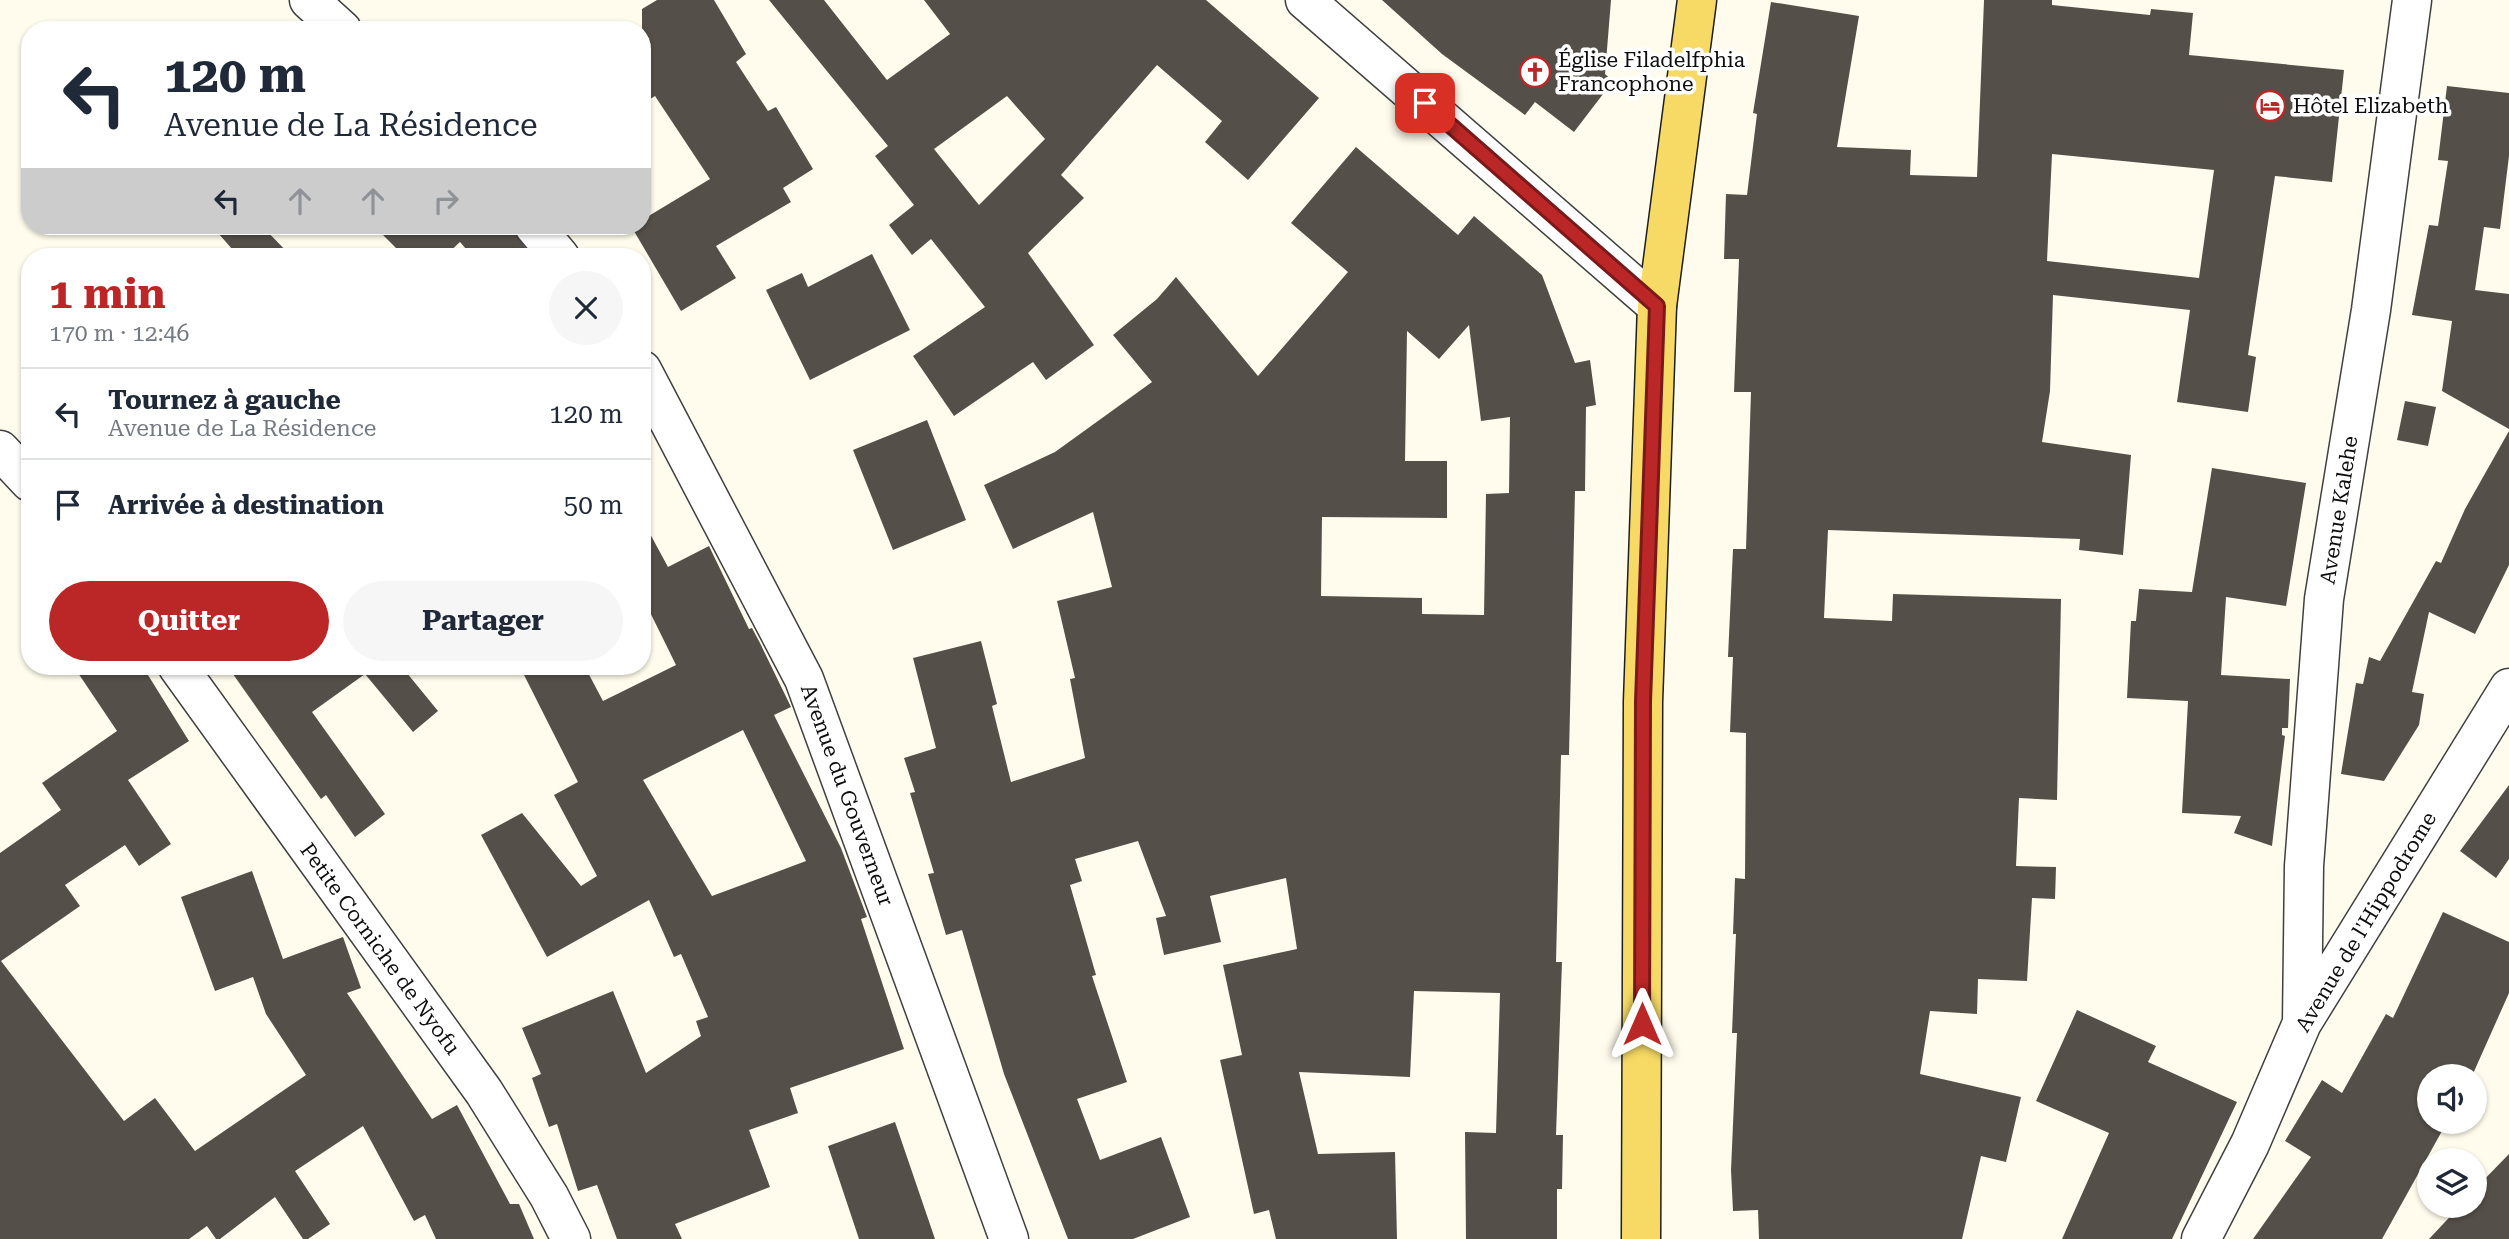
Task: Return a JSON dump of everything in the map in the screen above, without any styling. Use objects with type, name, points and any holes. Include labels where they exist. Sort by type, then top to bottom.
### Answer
[{"type":"main road","points":[[1641,1239],[1643,702],[1657,306],[1697,0]]},
{"type":"street","points":[[309,0],[332,21]]},
{"type":"street","points":[[1305,0],[1657,306]]},
{"type":"street","name":"Avenue Kalehe","points":[[2302,1023],[2304,866],[2324,599],[2371,310],[2412,0]]},
{"type":"street","name":"Avenue du Gouverneur","points":[[651,387],[804,679],[1009,1239]]},
{"type":"street","points":[[0,450],[21,472]]},
{"type":"street","name":"Petite Corniche de Nyofu","points":[[184,675],[484,1092],[549,1196],[571,1239]]},
{"type":"street","name":"Avenue de l'Hippodrome","points":[[2201,1239],[2250,1144],[2302,1023],[2509,688]]},
{"type":"building","points":[[657,0],[714,0],[746,54],[736,62],[768,111],[776,107],[813,169],[783,188],[791,202],[716,246],[736,278],[681,311],[651,260],[651,248],[644,248],[636,235],[651,235],[651,215],[710,179],[655,96],[651,98],[651,21],[642,21],[642,9]]},
{"type":"building","points":[[769,0],[824,0],[887,80],[950,34],[924,0],[1206,0],[1319,98],[1248,180],[1205,142],[1222,121],[1157,65],[1061,175],[1084,198],[1028,253],[1094,345],[1046,380],[1033,362],[954,416],[913,356],[985,307],[931,239],[912,255],[889,225],[914,205],[875,156],[888,146]],"holes":[[[1007,96],[1045,139],[979,205],[934,149]]]},
{"type":"building","points":[[1382,0],[1611,0],[1605,74],[1613,81],[1574,132],[1535,102],[1525,115],[1442,54]]},
{"type":"building","points":[[1984,0],[2052,0],[2052,5],[2150,15],[2151,9],[2193,13],[2189,55],[2344,70],[2332,182],[2275,176],[2248,355],[2256,357],[2248,412],[2177,402],[2190,310],[2053,295],[2050,391],[2042,442],[2131,455],[2123,555],[2079,550],[2080,539],[1828,530],[1824,618],[1892,621],[1893,594],[2061,599],[2057,800],[2019,798],[2016,866],[2056,867],[2055,899],[2032,898],[2027,981],[1978,979],[1977,1014],[1930,1011],[1920,1074],[2021,1097],[2006,1162],[1981,1156],[1962,1239],[1759,1239],[1758,1210],[1733,1211],[1731,1170],[1737,1033],[1732,1033],[1736,934],[1733,934],[1735,878],[1745,879],[1746,733],[1730,732],[1733,657],[1728,657],[1733,549],[1746,549],[1751,392],[1734,392],[1739,259],[1724,259],[1726,194],[1747,195],[1757,114],[1753,113],[1771,2],[1859,16],[1837,147],[1911,150],[1910,175],[1977,177]],"holes":[[[2052,154],[2214,170],[2199,278],[2047,261]]]},
{"type":"building","points":[[2447,86],[2509,93],[2509,156],[2500,229],[2484,227],[2475,290],[2509,294],[2509,429],[2442,391],[2452,321],[2412,315],[2429,225],[2438,226],[2448,161],[2438,160]]},
{"type":"building","points":[[1356,147],[1458,235],[1474,216],[1542,275],[1575,363],[1590,360],[1596,405],[1586,407],[1585,491],[1575,491],[1569,755],[1561,755],[1556,962],[1562,962],[1556,1135],[1563,1135],[1562,1189],[1557,1189],[1557,1239],[1466,1239],[1465,1132],[1496,1133],[1500,993],[1414,991],[1410,1077],[1299,1072],[1318,1154],[1395,1152],[1397,1239],[1276,1239],[1269,1210],[1254,1214],[1220,1060],[1242,1055],[1223,965],[1297,949],[1286,878],[1210,896],[1221,942],[1164,955],[1156,918],[1166,916],[1138,841],[1075,859],[1082,881],[1070,885],[1096,975],[1092,976],[1127,1082],[1077,1099],[1100,1160],[1161,1137],[1190,1217],[1133,1239],[1068,1239],[1004,1074],[962,930],[946,935],[928,874],[934,873],[910,793],[915,792],[904,758],[936,748],[913,658],[981,641],[997,704],[992,706],[1011,782],[1085,758],[1070,679],[1075,678],[1057,601],[1112,587],[1093,512],[1013,549],[984,485],[1055,452],[1152,382],[1113,335],[1157,299],[1176,277],[1258,376],[1348,272],[1291,223]],"holes":[[[1469,325],[1481,421],[1510,417],[1509,493],[1486,494],[1484,615],[1422,614],[1422,598],[1321,596],[1322,517],[1447,518],[1447,461],[1405,461],[1407,331],[1439,359]]]},
{"type":"building","points":[[220,235],[271,235],[283,248],[231,248]]},
{"type":"building","points":[[383,235],[516,235],[526,248],[465,248],[460,242],[454,248],[396,248]]},
{"type":"building","points":[[872,254],[910,330],[810,380],[766,290],[802,273],[808,287]]},
{"type":"building","points":[[2405,401],[2436,407],[2428,446],[2397,440]]},
{"type":"building","points":[[927,420],[966,520],[893,550],[853,450]]},
{"type":"building","points":[[2509,431],[2509,565],[2475,634],[2429,612],[2412,692],[2424,694],[2419,725],[2384,781],[2341,774],[2356,683],[2363,684],[2369,657],[2380,661],[2436,561],[2441,563],[2465,509]]},
{"type":"building","points":[[2212,468],[2306,483],[2286,606],[2226,597],[2221,675],[2290,679],[2288,728],[2282,728],[2282,735],[2285,736],[2272,846],[2234,833],[2241,816],[2182,813],[2188,701],[2127,698],[2131,621],[2136,621],[2139,589],[2192,592]]},
{"type":"building","points":[[651,536],[668,567],[709,546],[749,629],[752,628],[760,643],[791,707],[774,715],[841,848],[867,917],[861,919],[904,1049],[790,1088],[798,1113],[749,1130],[770,1187],[675,1224],[682,1239],[617,1239],[597,1185],[578,1191],[557,1124],[549,1127],[532,1078],[541,1074],[522,1028],[613,991],[646,1073],[701,1036],[696,1021],[708,1017],[681,954],[674,957],[649,900],[547,957],[481,835],[522,813],[581,886],[597,876],[554,795],[578,782],[524,675],[589,675],[603,701],[676,665],[651,614]],"holes":[[[743,730],[806,861],[712,896],[643,780]]]},
{"type":"building","points":[[79,675],[148,675],[189,741],[128,780],[171,844],[139,866],[125,845],[65,885],[80,906],[1,961],[124,1121],[155,1098],[195,1151],[306,1075],[266,1014],[253,977],[215,991],[181,897],[252,871],[283,959],[343,937],[361,988],[347,993],[432,1119],[457,1105],[510,1204],[519,1204],[534,1239],[436,1239],[425,1215],[414,1221],[363,1126],[295,1171],[330,1224],[308,1239],[303,1239],[275,1197],[220,1239],[216,1239],[207,1226],[189,1239],[0,1239],[0,853],[61,810],[42,783],[117,731]]},
{"type":"building","points":[[234,675],[364,675],[312,712],[385,814],[355,837],[326,795],[321,799]]},
{"type":"building","points":[[366,675],[409,675],[438,711],[413,732]]},
{"type":"building","points":[[2509,785],[2509,859],[2496,878],[2460,851]]},
{"type":"building","points":[[2443,912],[2509,942],[2509,993],[2477,1064],[2417,1064],[2417,1134],[2440,1134],[2433,1148],[2417,1148],[2417,1176],[2382,1239],[2253,1239],[2311,1157],[2285,1141],[2322,1080],[2342,1093],[2386,1014],[2393,1018]]},
{"type":"building","points":[[2077,1010],[2156,1046],[2148,1062],[2237,1102],[2172,1239],[2062,1239],[2109,1133],[2036,1101]]},
{"type":"building","points":[[895,1122],[935,1239],[859,1239],[828,1146]]},
{"type":"building","points":[[2509,1154],[2509,1239],[2429,1239],[2449,1218],[2487,1218],[2487,1177]]},
{"type":"place","name":"Église Filadelfphia Francophone","points":[[1535,72]]},
{"type":"place","name":"Hôtel Elizabeth","points":[[2270,106]]},
{"type":"route","points":[[1425,103],[1657,306],[1643,702],[1642,1024]]}]
